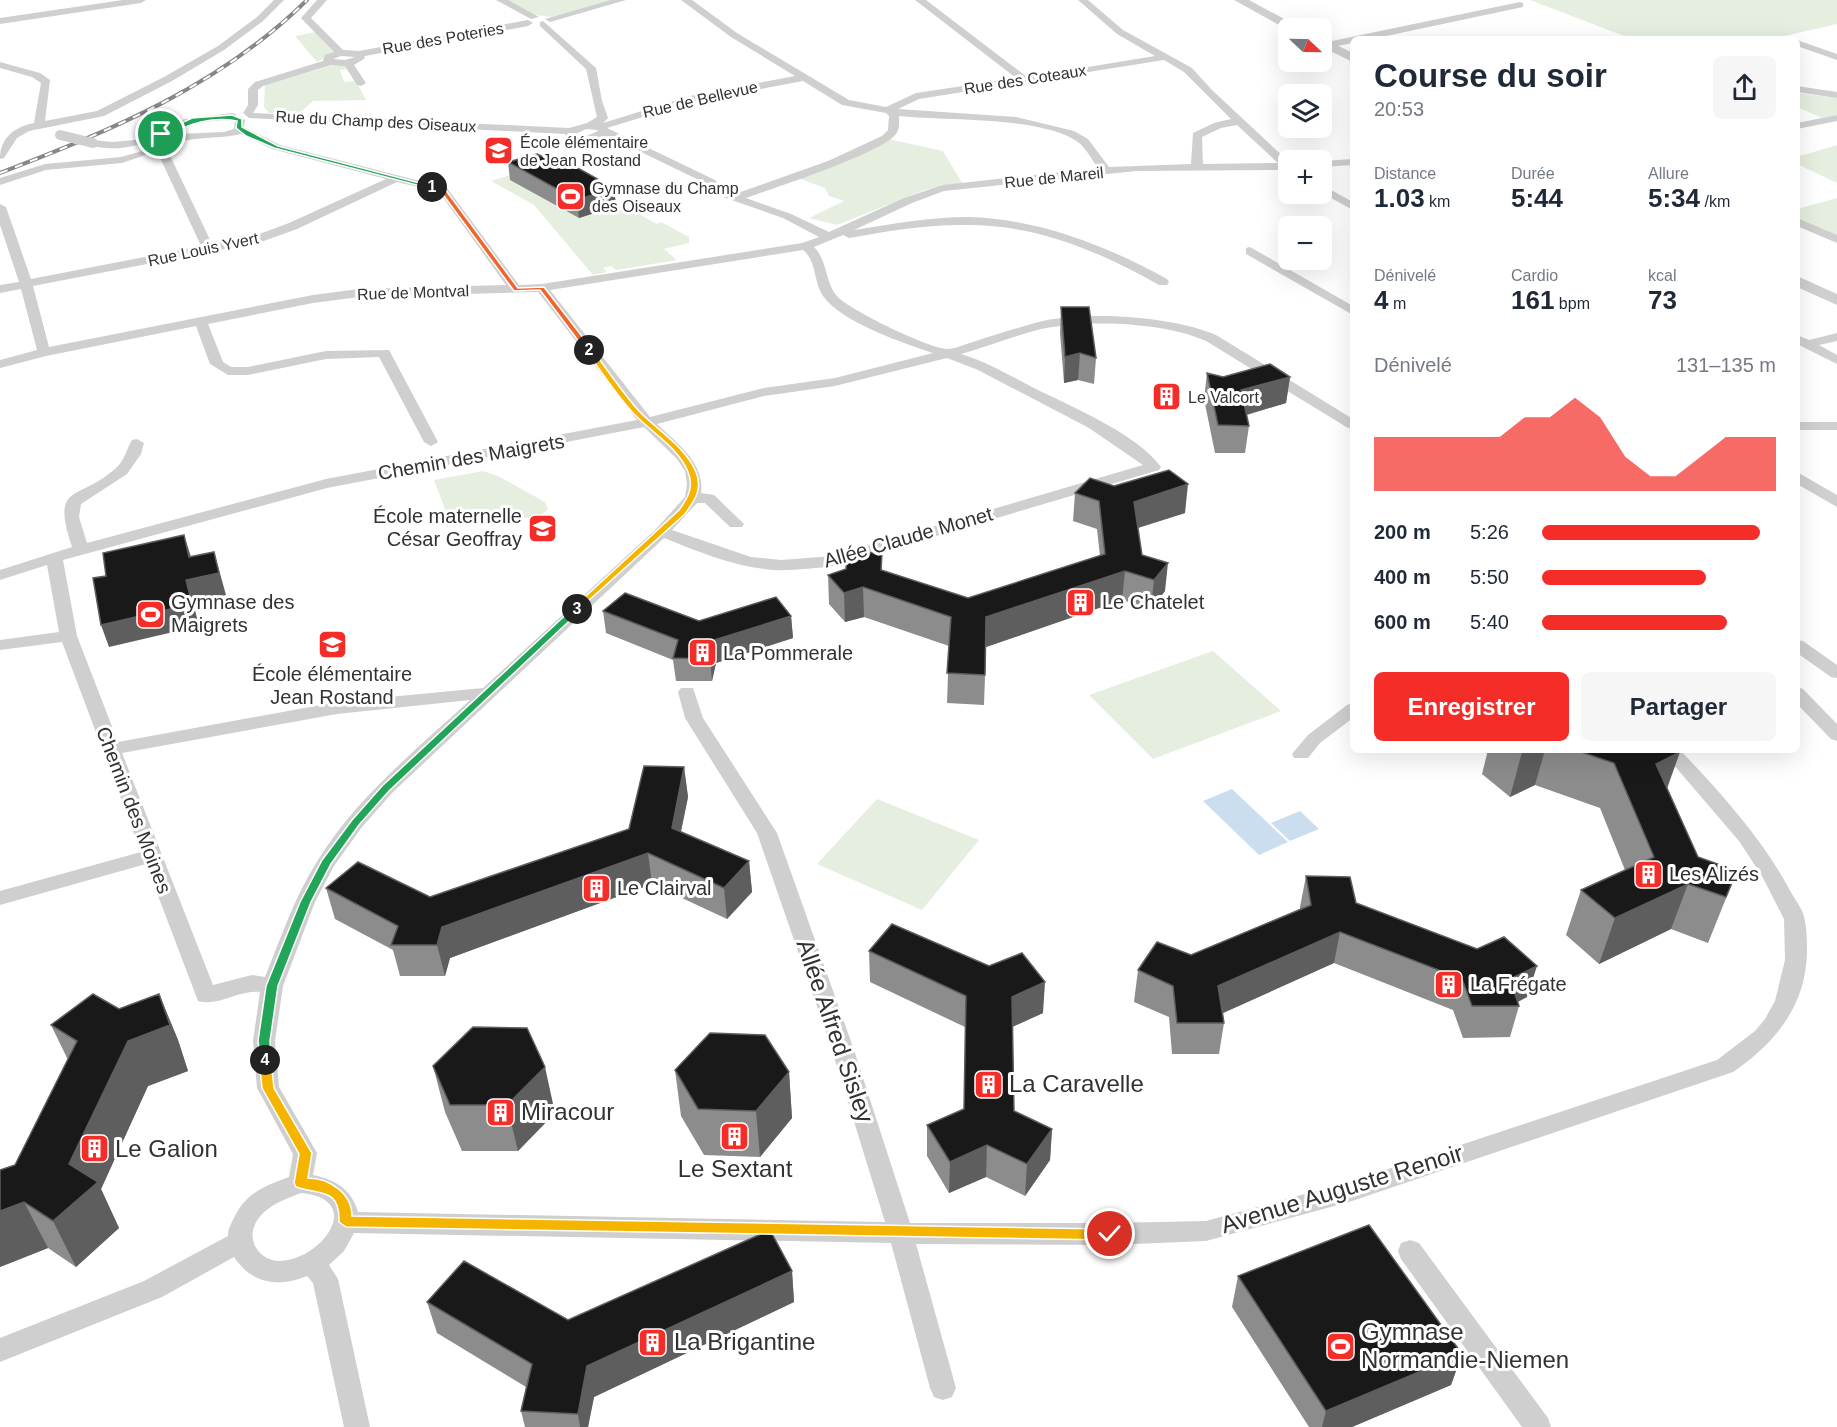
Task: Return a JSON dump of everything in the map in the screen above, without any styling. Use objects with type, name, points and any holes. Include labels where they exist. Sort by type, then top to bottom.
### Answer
[{"type":"street","points":[[61,0],[62,13]]},
{"type":"street","points":[[0,21],[141,0]]},
{"type":"street","points":[[3,128],[41,128],[108,111],[221,48],[260,19],[279,0]]},
{"type":"street","points":[[322,0],[306,18],[340,53],[328,57],[329,62]]},
{"type":"street","points":[[501,0],[539,21],[591,68],[597,101],[603,118],[597,129],[700,177],[735,198],[787,216],[829,237],[896,227],[968,221],[1020,226],[1058,233],[1128,262],[1164,282]]},
{"type":"street","name":"Rue des Poteries","points":[[340,53],[358,54],[539,21],[621,0]]},
{"type":"street","points":[[686,0],[734,35],[846,103],[888,110],[1016,120],[1070,133],[1084,141],[1106,171]]},
{"type":"street","points":[[920,0],[1025,81]]},
{"type":"street","points":[[1083,0],[1120,32],[1166,57],[1193,75],[1278,157]]},
{"type":"street","points":[[1240,0],[1278,19]]},
{"type":"street","points":[[1372,36],[1520,5]]},
{"type":"street","points":[[1332,43],[1350,40]]},
{"type":"street","points":[[1800,44],[1837,57]]},
{"type":"street","points":[[1332,48],[1350,57]]},
{"type":"street","points":[[0,182],[45,167],[122,160],[143,154],[177,137],[224,135],[243,119],[253,105],[253,89],[259,84],[329,62],[348,63],[360,58],[358,54]]},
{"type":"street","name":"Rue des Coteaux","points":[[888,110],[916,96],[1025,81],[1166,57]]},
{"type":"street","points":[[348,63],[361,83]]},
{"type":"street","points":[[0,65],[36,75],[46,82],[41,128]]},
{"type":"street","name":"Rue de Bellevue","points":[[597,129],[690,99],[803,78]]},
{"type":"street","points":[[1800,89],[1837,95]]},
{"type":"street","points":[[735,198],[832,163],[886,138],[893,131],[894,115],[888,110]]},
{"type":"street","points":[[1800,125],[1837,118]]},
{"type":"street","points":[[243,119],[276,147],[443,190],[516,290]]},
{"type":"street","name":"Rue du Champ des Oiseaux","points":[[41,128],[93,143],[115,145],[136,143],[153,138],[194,120],[243,119],[570,131],[572,136],[579,139],[595,138],[597,129]]},
{"type":"street","points":[[1197,166],[1197,135],[1218,125],[1239,121]]},
{"type":"street","points":[[0,156],[13,136],[26,128]]},
{"type":"street","points":[[160,145],[208,249]]},
{"type":"street","points":[[1332,163],[1350,162]]},
{"type":"street","name":"Rue de Mareil","points":[[829,237],[915,196],[943,188],[1106,171],[1197,166],[1278,167]]},
{"type":"street","name":"Rue Louis Yvert","points":[[0,289],[258,239],[290,227],[396,178]]},
{"type":"street","points":[[1332,194],[1350,205]]},
{"type":"street","points":[[0,207],[26,284],[44,352]]},
{"type":"street","points":[[1800,223],[1837,239]]},
{"type":"street","name":"Rue de Montval","points":[[0,364],[44,352],[203,327],[359,293],[542,288],[806,246],[829,237]]},
{"type":"street","points":[[806,246],[820,262],[826,291],[835,302],[872,324],[946,354],[1042,325],[1089,321],[1154,322],[1193,330],[1211,338],[1350,423]]},
{"type":"street","points":[[1250,251],[1350,309]]},
{"type":"street","points":[[1800,282],[1837,300]]},
{"type":"street","points":[[300,1183],[305,1153],[268,1088],[264,1041],[272,986],[306,902],[326,862],[355,822],[386,788],[662,532],[693,498],[695,484],[692,471],[682,456],[636,412],[542,288]]},
{"type":"street","points":[[1800,288],[1837,306]]},
{"type":"street","points":[[203,327],[217,364],[228,371],[248,371],[326,355],[384,353],[431,442]]},
{"type":"street","points":[[1802,341],[1837,337]]},
{"type":"street","points":[[1802,341],[1837,360]]},
{"type":"street","name":"Chemin des Maigrets","points":[[0,575],[54,557],[326,484],[647,423],[764,392],[835,382],[946,354]]},
{"type":"street","name":"Allée Claude Monet","points":[[662,532],[730,557],[765,565],[799,565],[834,561],[1154,467],[1126,442],[1103,428],[982,367],[946,354]]},
{"type":"street","points":[[1800,426],[1837,426]]},
{"type":"street","points":[[81,550],[69,513],[70,505],[76,498],[129,467],[135,456],[137,443]]},
{"type":"street","points":[[1800,479],[1837,502]]},
{"type":"street","points":[[693,498],[709,498],[736,524]]},
{"type":"street","name":"Chemin des Moines","points":[[54,557],[68,636],[206,995],[252,983],[272,986]]},
{"type":"street","points":[[0,645],[68,636]]},
{"type":"street","points":[[1800,647],[1837,673]]},
{"type":"street","name":"Allée Alfred Sisley","points":[[687,692],[694,718],[767,832],[842,1047],[901,1233],[943,1388]]},
{"type":"street","points":[[111,749],[337,708],[486,693]]},
{"type":"street","points":[[1800,696],[1837,735]]},
{"type":"street","points":[[1301,754],[1314,739],[1350,711]]},
{"type":"street","name":"Avenue Auguste Renoir","points":[[346,1222],[901,1233],[1110,1234],[1206,1231],[1349,1192],[1725,1066],[1752,1047],[1774,1024],[1789,993],[1796,959],[1794,918],[1769,868],[1756,849],[1673,753]]},
{"type":"street","points":[[0,898],[151,856]]},
{"type":"street","points":[[300,1183],[314,1183],[335,1192],[342,1200],[346,1210],[346,1222],[334,1244],[312,1263],[279,1272],[264,1270],[251,1263],[243,1254],[239,1242],[240,1229],[246,1216],[256,1204],[284,1187],[300,1183]]},
{"type":"street","points":[[0,1350],[153,1289],[239,1242]]},
{"type":"street","points":[[1410,1251],[1538,1427]]},
{"type":"street","points":[[312,1263],[324,1279],[357,1427]]},
{"type":"green space","points":[[505,0],[613,0],[552,17],[535,15]]},
{"type":"green space","points":[[1530,0],[1837,0],[1837,24],[1784,36],[1624,36]]},
{"type":"green space","points":[[316,32],[334,53],[317,62],[295,36]]},
{"type":"green space","points":[[336,64],[344,65],[348,69],[340,70],[344,82],[356,81],[366,100],[313,101],[299,114],[269,113],[264,107],[265,85]]},
{"type":"green space","points":[[1800,93],[1837,98],[1837,115],[1822,118],[1800,108]]},
{"type":"green space","points":[[888,139],[943,151],[962,183],[925,190],[837,225],[809,218],[844,201],[829,196],[825,188],[798,178]]},
{"type":"green space","points":[[1837,145],[1837,183],[1800,165],[1800,156]]},
{"type":"green space","points":[[518,173],[628,208],[657,224],[661,222],[689,237],[689,243],[664,249],[677,260],[616,270],[611,266],[603,268],[607,272],[593,275],[534,205],[491,181]]},
{"type":"green space","points":[[1837,198],[1837,237],[1800,220],[1800,208]]},
{"type":"green space","points":[[483,471],[500,477],[545,502],[548,510],[536,518],[473,517],[451,525],[434,480]]},
{"type":"green space","points":[[1213,651],[1281,711],[1153,759],[1089,695]]},
{"type":"green space","points":[[877,799],[979,840],[922,910],[817,864]]},
{"type":"water","points":[[1232,789],[1288,842],[1259,855],[1203,801]]},
{"type":"water","points":[[1300,811],[1319,829],[1290,841],[1271,823]]},
{"type":"building","points":[[537,154],[560,165],[567,162],[614,188],[577,200],[508,162]]},
{"type":"building","points":[[1061,307],[1089,307],[1096,358],[1080,353],[1065,357]]},
{"type":"building","points":[[1270,364],[1290,377],[1241,390],[1249,426],[1218,425],[1207,373],[1223,377]]},
{"type":"building","points":[[1169,470],[1188,484],[1134,502],[1142,555],[1168,563],[1154,580],[1125,571],[986,617],[985,675],[947,673],[951,617],[863,587],[844,593],[828,575],[846,569],[847,552],[882,553],[881,570],[968,598],[1105,554],[1099,501],[1075,493],[1090,478],[1114,486]]},
{"type":"building","points":[[184,535],[189,557],[214,552],[219,573],[186,580],[192,604],[101,625],[93,578],[106,576],[103,553]]},
{"type":"building","points":[[625,593],[699,621],[776,597],[791,616],[714,640],[710,659],[673,658],[678,640],[603,611]]},
{"type":"building","points":[[1584,753],[1678,753],[1656,764],[1698,857],[1737,871],[1726,897],[1688,884],[1615,918],[1581,890],[1654,857],[1614,763]]},
{"type":"building","points":[[644,766],[684,767],[672,828],[749,861],[724,888],[648,853],[442,927],[437,945],[391,945],[398,926],[326,888],[358,862],[430,897],[629,829]]},
{"type":"building","points":[[1306,876],[1350,877],[1356,903],[1477,949],[1504,937],[1537,966],[1510,979],[1519,1006],[1472,1006],[1462,979],[1340,932],[1218,986],[1224,1023],[1177,1023],[1173,986],[1138,970],[1157,942],[1191,955],[1311,905]]},
{"type":"building","points":[[892,924],[989,966],[1022,953],[1045,982],[1012,997],[1014,1111],[1052,1129],[1027,1164],[987,1145],[950,1162],[927,1125],[964,1109],[966,996],[869,951]]},
{"type":"building","points":[[93,994],[119,1009],[159,994],[170,1025],[128,1041],[69,1164],[98,1182],[53,1221],[24,1202],[0,1211],[0,1170],[15,1165],[77,1041],[51,1025]]},
{"type":"building","points":[[473,1027],[527,1028],[545,1067],[507,1105],[450,1105],[433,1066]]},
{"type":"building","points":[[710,1033],[765,1035],[789,1072],[756,1111],[698,1109],[675,1070]]},
{"type":"building","name":"Gymnase Normandie-Niemen","points":[[1369,1225],[1462,1354],[1326,1411],[1238,1276]]},
{"type":"building","points":[[770,1230],[792,1271],[587,1366],[578,1414],[521,1411],[532,1364],[427,1302],[464,1261],[568,1320]]},
{"type":"railway","points":[[0,173],[83,140],[163,103],[238,57],[307,0]]},
{"type":"place","name":"École élémentaire de Jean Rostand","points":[[499,151]]},
{"type":"place","name":"Gymnase du Champ des Oiseaux","points":[[571,197]]},
{"type":"place","name":"Le Valcort","points":[[1167,397]]},
{"type":"place","name":"École maternelle César Geoffray","points":[[543,528]]},
{"type":"place","name":"Le Chatelet","points":[[1081,602]]},
{"type":"place","name":"Gymnase des Maigrets","points":[[150,614]]},
{"type":"place","name":"École élémentaire Jean Rostand","points":[[332,644]]},
{"type":"place","name":"La Pommerale","points":[[702,653]]},
{"type":"place","name":"Les Alizés","points":[[1648,874]]},
{"type":"place","name":"Le Clairval","points":[[596,888]]},
{"type":"place","name":"La Frégate","points":[[1449,984]]},
{"type":"place","name":"La Caravelle","points":[[988,1084]]},
{"type":"place","name":"Miracour","points":[[500,1112]]},
{"type":"place","name":"Le Sextant","points":[[735,1136]]},
{"type":"place","name":"Le Galion","points":[[94,1149]]},
{"type":"place","name":"La Brigantine","points":[[653,1342]]},
{"type":"place","name":"Gymnase Normandie-Niemen","points":[[1340,1346]]},
{"type":"route","points":[[161,134],[194,120],[232,116],[232,119],[240,120],[239,128],[248,135],[276,147],[443,190],[511,280],[516,290],[542,288],[636,412],[661,433],[682,456],[692,471],[695,484],[693,498],[682,512],[386,788],[355,822],[326,862],[306,902],[272,986],[264,1041],[268,1088],[305,1153],[300,1183],[326,1186],[335,1192],[342,1200],[346,1210],[346,1222],[901,1233],[1110,1234]]}]
